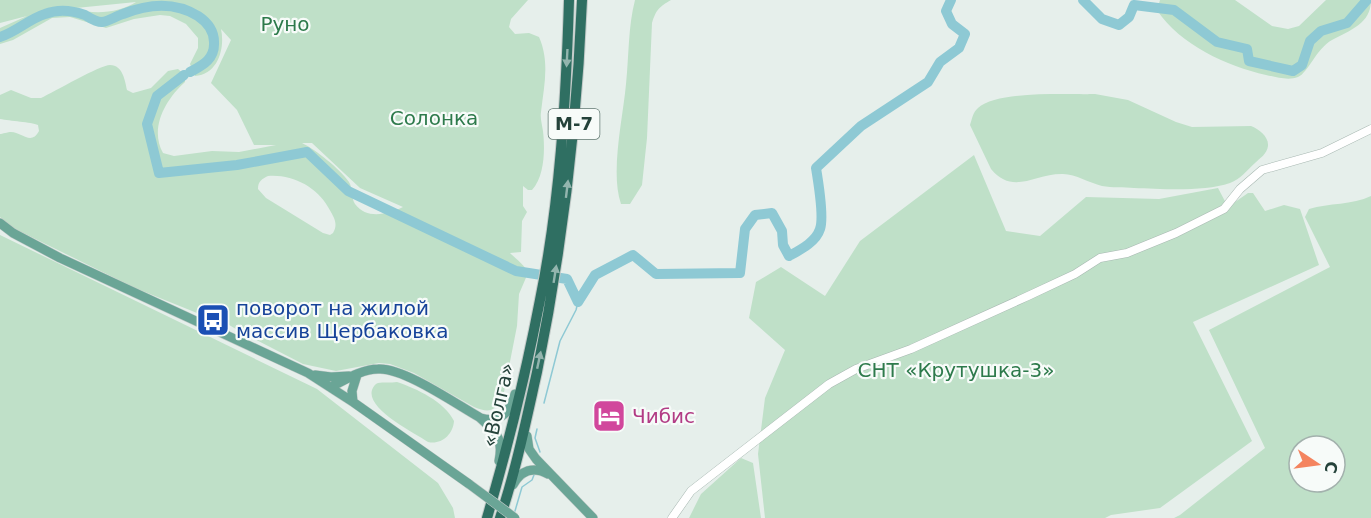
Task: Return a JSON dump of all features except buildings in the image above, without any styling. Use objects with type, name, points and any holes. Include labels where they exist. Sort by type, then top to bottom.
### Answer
[{"type":"highway","name":"М-7","points":[[554,247],[569,0]]},
{"type":"highway","name":"М-7","points":[[546,300],[570,163],[582,0]]},
{"type":"highway","name":"«Волга»","points":[[487,518],[524,373],[546,300]]},
{"type":"highway","name":"«Волга»","points":[[500,518],[512,486],[530,406],[546,300]]},
{"type":"main road","points":[[0,223],[60,258],[308,373],[515,518]]},
{"type":"main road","points":[[331,387],[380,368],[396,371],[479,417],[494,431],[501,443],[496,485]]},
{"type":"main road","points":[[308,373],[331,377],[357,375]]},
{"type":"main road","points":[[479,417],[491,420],[505,415],[511,407],[524,373]]},
{"type":"main road","points":[[352,402],[352,392],[357,375]]},
{"type":"main road","points":[[512,486],[526,436],[530,406]]},
{"type":"main road","points":[[526,436],[529,449],[550,476],[592,518]]},
{"type":"main road","points":[[512,486],[520,473],[530,470],[540,471],[550,476]]},
{"type":"street","points":[[672,518],[692,491],[829,384],[856,369],[910,349],[1028,296],[1075,274],[1100,258],[1127,253],[1176,233],[1224,209],[1246,183],[1262,170],[1322,153],[1371,129]]},
{"type":"green space","name":"Руно","points":[[0,0],[528,0],[511,19],[509,27],[515,34],[529,33],[539,37],[542,46],[545,65],[541,114],[544,153],[542,170],[536,184],[532,190],[523,186],[523,206],[527,212],[522,221],[521,252],[510,253],[528,273],[519,294],[517,326],[503,397],[500,402],[491,410],[479,409],[414,373],[390,364],[379,363],[336,371],[303,364],[219,319],[202,315],[135,288],[11,227],[0,217],[0,134],[11,132],[30,138],[39,131],[38,125],[35,124],[0,119],[0,95],[11,90],[31,98],[41,98],[87,74],[110,65],[121,71],[127,90],[133,93],[151,88],[168,71],[178,69],[185,75],[185,82],[166,105],[162,114],[158,134],[163,153],[174,156],[212,151],[239,152],[276,145],[254,145],[237,110],[211,83],[231,40],[221,29],[222,44],[219,58],[210,70],[195,76],[190,64],[198,48],[198,38],[186,24],[170,16],[160,15],[134,19],[106,28],[70,17],[52,18],[13,40],[0,44],[0,28],[27,16],[0,23]],"holes":[[[136,2],[107,12],[90,12],[76,8]],[[302,143],[312,143],[360,188],[403,207],[378,214],[360,209],[354,202],[350,184],[345,177]],[[268,176],[286,177],[311,188],[323,200],[335,220],[333,233],[330,235],[323,233],[266,198],[258,189],[262,179]]]},
{"type":"green space","points":[[635,0],[671,0],[658,9],[652,23],[647,138],[642,185],[630,204],[621,204],[617,177],[618,145]]},
{"type":"green space","points":[[1160,0],[1235,0],[1272,26],[1288,29],[1299,26],[1326,0],[1371,0],[1370,8],[1363,21],[1326,44],[1302,75],[1290,79],[1278,78],[1236,66],[1191,44],[1178,34],[1157,10]]},
{"type":"green space","points":[[1095,94],[1128,100],[1192,127],[1251,126],[1265,137],[1268,143],[1267,149],[1263,156],[1237,179],[1208,188],[1110,187],[1063,174],[1016,182],[999,177],[991,169],[970,125],[978,108],[1000,98]]},
{"type":"green space","name":"СНТ «Крутушка-3»","points":[[974,155],[1006,231],[1040,236],[1086,197],[1159,199],[1218,188],[1228,207],[1248,193],[1253,193],[1265,211],[1284,205],[1300,209],[1319,265],[1193,322],[1252,441],[1160,508],[1111,515],[1105,518],[765,518],[758,454],[765,398],[785,350],[749,318],[756,282],[781,267],[825,296],[860,241]]},
{"type":"green space","points":[[1371,196],[1371,518],[1174,518],[1265,448],[1209,330],[1330,267],[1305,217],[1309,209]]},
{"type":"green space","points":[[0,235],[317,389],[438,483],[453,508],[455,518],[0,518]]},
{"type":"green space","points":[[397,382],[413,388],[444,407],[454,421],[446,438],[433,443],[428,442],[392,420],[376,405],[372,397],[375,385]]},
{"type":"green space","points":[[741,458],[753,463],[761,518],[689,518],[701,494]]},
{"type":"waterway","name":"Солонка","points":[[184,75],[157,96],[147,124],[159,173],[237,165],[307,152],[348,191],[516,271],[567,279],[578,302],[595,275],[633,255],[656,274],[740,273],[745,229],[755,215],[772,213],[782,231],[783,245],[789,256],[807,245],[818,234],[821,224],[816,168],[861,126],[928,82],[940,62],[959,48],[965,34],[952,24],[946,11],[951,0]]},
{"type":"waterway","name":"Солонка","points":[[1083,0],[1102,19],[1119,25],[1129,17],[1134,5],[1174,10],[1217,42],[1247,49],[1249,61],[1293,71],[1302,65],[1310,41],[1321,31],[1347,23],[1367,0]]},
{"type":"waterway","name":"Солонка","points":[[0,37],[39,16],[55,11],[75,12],[102,22],[142,8],[170,6],[198,16],[213,34],[214,48],[210,57],[204,64],[190,72]]},
{"type":"waterway","points":[[544,403],[560,341],[578,302]]},
{"type":"waterway","points":[[537,429],[535,438],[540,452]]},
{"type":"waterway","points":[[515,511],[522,487],[532,480],[534,475]]},
{"type":"place","name":"поворот на жилой массив Щербаковка","points":[[213,320]]},
{"type":"place","name":"Чибис","points":[[609,416]]}]
